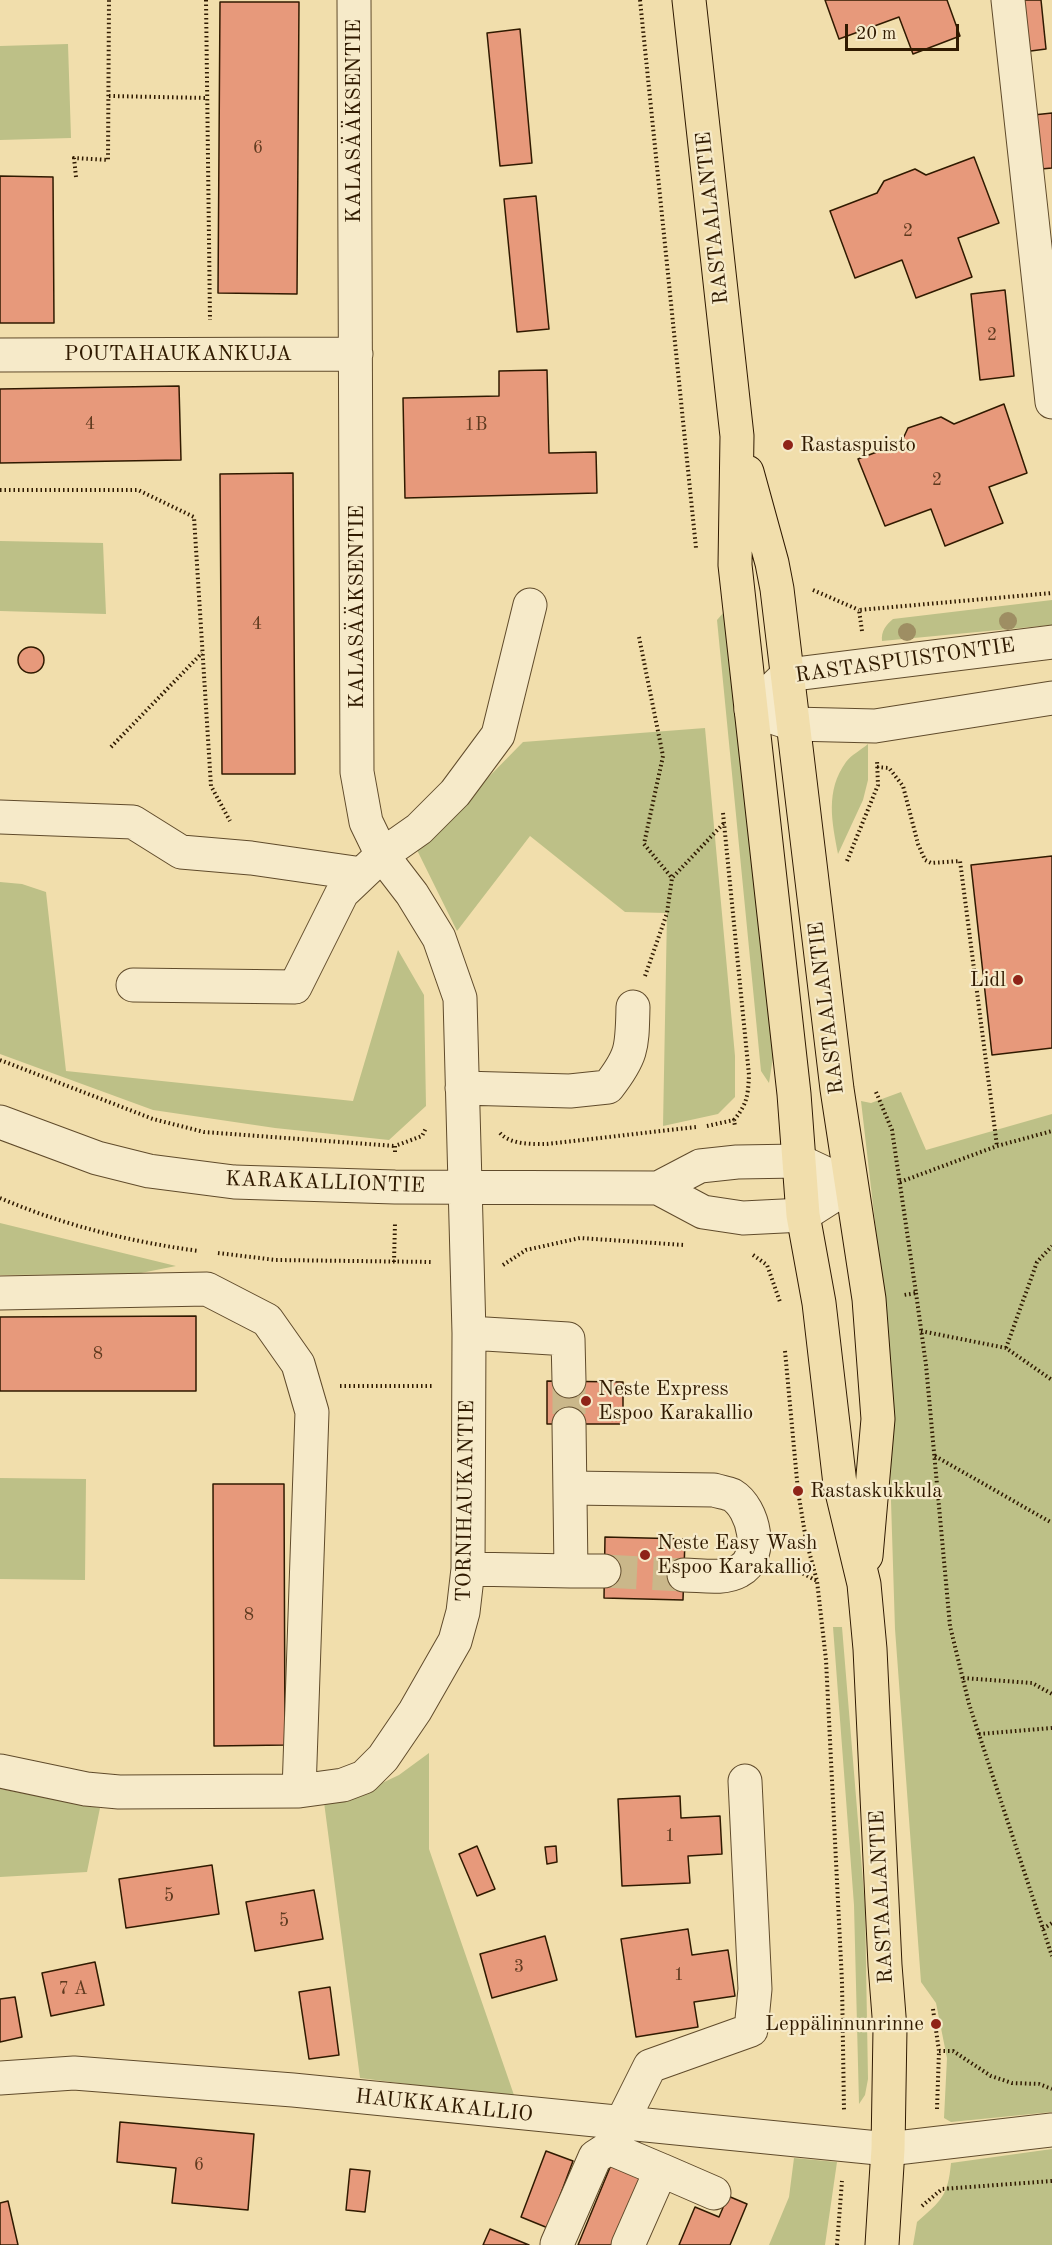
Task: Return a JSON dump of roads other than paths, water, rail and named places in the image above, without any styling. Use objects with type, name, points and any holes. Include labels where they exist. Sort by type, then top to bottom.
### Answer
[{"type":"main road","name":"RASTAALANTIE","points":[[689,0],[737,436],[735,565],[794,1094],[803,1215],[819,1303],[840,1484],[864,1584],[870,1649],[890,2029],[888,2149],[883,2230]]},
{"type":"main road","name":"RASTAALANTIE","points":[[737,436],[772,563],[850,1185],[869,1299],[878,1419],[864,1584]]},
{"type":"street","name":"KALASÄÄKSENTIE","points":[[354,0],[357,772],[372,864],[412,894],[440,938],[460,998],[464,1187]]},
{"type":"street","points":[[1008,0],[1052,402]]},
{"type":"street","name":"POUTAHAUKANKUJA","points":[[0,355],[356,354]]},
{"type":"street","points":[[133,985],[295,987],[342,893],[372,864],[419,829],[455,793],[498,735],[530,605]]},
{"type":"street","name":"RASTASPUISTONTIE","points":[[751,710],[787,675],[1052,642]]},
{"type":"street","points":[[751,710],[793,723],[875,726],[1052,698]]},
{"type":"street","points":[[0,817],[133,822],[181,852],[372,864]]},
{"type":"street","points":[[462,1088],[570,1092],[608,1087],[624,1066],[632,1045],[633,1007]]},
{"type":"street","name":"KARAKALLIONTIE","points":[[0,1122],[97,1158],[149,1171],[234,1182],[658,1188],[703,1212],[743,1218],[803,1215],[850,1185]]},
{"type":"street","name":"KARAKALLIONTIE","points":[[658,1188],[700,1166],[737,1162],[799,1161],[850,1185]]},
{"type":"street","name":"TORNIHAUKANTIE","points":[[0,1771],[86,1789],[118,1792],[300,1791],[343,1785],[364,1777],[383,1758],[415,1711],[455,1641],[463,1612],[468,1569],[469,1333],[464,1187]]},
{"type":"street","points":[[0,1293],[207,1289],[267,1320],[298,1364],[312,1412],[300,1791]]},
{"type":"street","points":[[469,1333],[568,1339],[569,1381]]},
{"type":"street","points":[[569,1424],[571,1571]]},
{"type":"street","points":[[570,1488],[714,1490],[732,1495],[745,1507],[752,1526],[754,1548],[749,1560],[740,1571],[718,1576],[684,1575]]},
{"type":"street","points":[[468,1569],[604,1571]]},
{"type":"street","points":[[557,2244],[595,2157],[616,2136],[650,2066],[751,2030],[754,1989],[745,1781]]},
{"type":"street","name":"HAUKKAKALLIO","points":[[0,2078],[74,2073],[320,2093],[616,2136],[888,2149]]},
{"type":"street","points":[[888,2149],[1052,2130]]},
{"type":"street","points":[[616,2136],[661,2170],[714,2193]]},
{"type":"street","points":[[628,2245],[661,2170]]},
{"type":"tunnel","points":[[569,1381],[569,1424]]},
{"type":"tunnel","points":[[604,1571],[684,1575]]},
{"type":"place","name":"Rastaspuisto","points":[[788,445]]},
{"type":"place","name":"Lidl","points":[[1018,980]]},
{"type":"place","name":"Neste Express Espoo Karakallio","points":[[586,1401]]},
{"type":"place","name":"Rastaskukkula","points":[[798,1491]]},
{"type":"place","name":"Neste Easy Wash Espoo Karakallio","points":[[645,1555]]},
{"type":"place","name":"Leppälinnunrinne","points":[[936,2024]]}]
